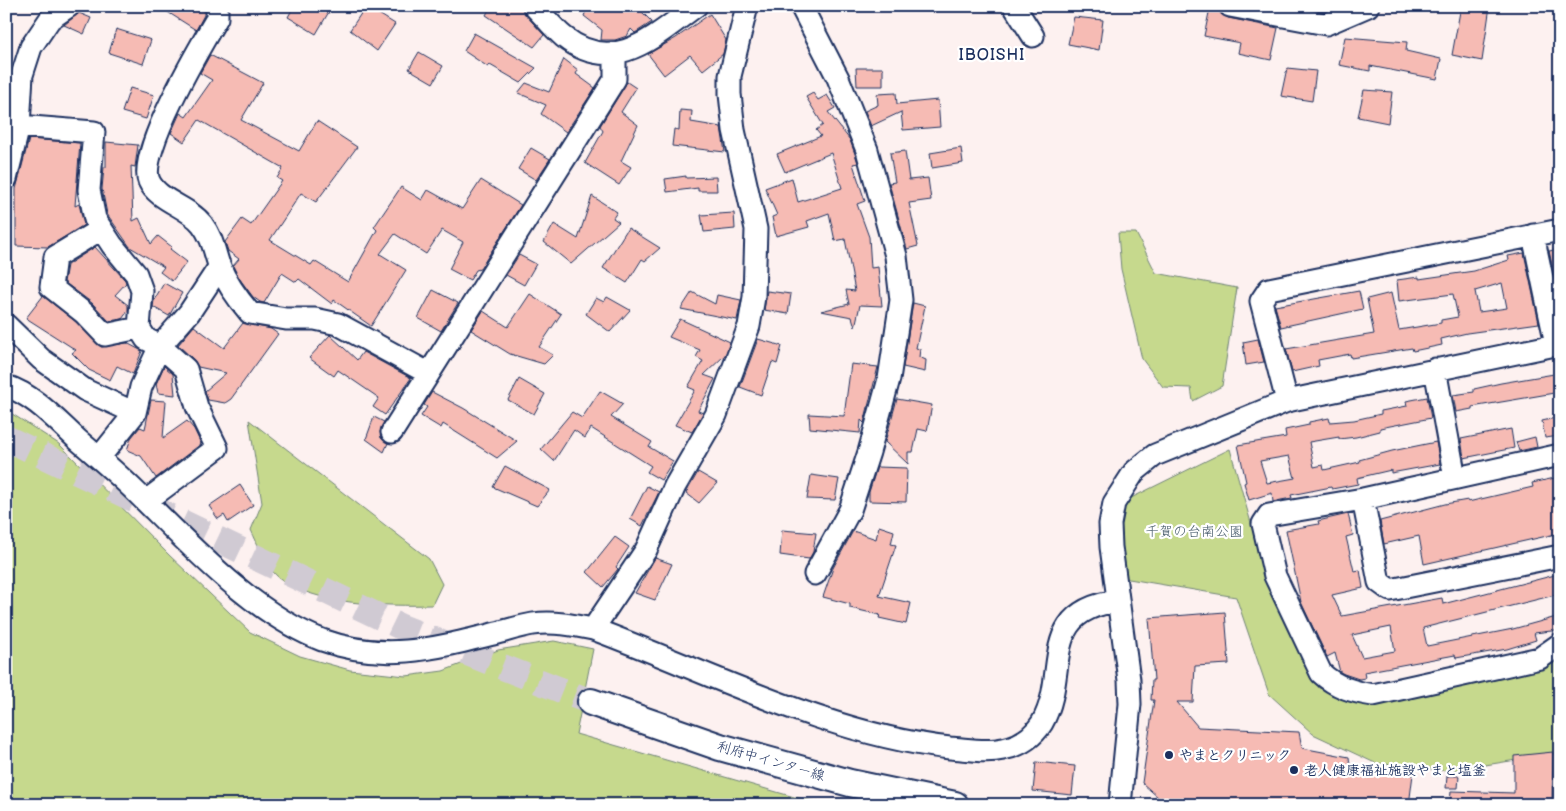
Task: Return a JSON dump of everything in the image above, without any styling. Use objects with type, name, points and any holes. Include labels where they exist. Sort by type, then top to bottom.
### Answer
[{"type":"main road","name":"利府中インター線","points":[[591,702],[729,749],[850,784],[955,805]]},
{"type":"street","points":[[217,6],[217,18],[170,105],[155,142],[149,165],[148,179],[155,191],[201,222],[212,239],[220,266],[239,300],[250,313],[286,319],[315,319],[338,324],[428,373]]},
{"type":"street","points":[[534,6],[565,37],[600,53],[615,54],[639,48],[696,6]]},
{"type":"street","points":[[593,629],[646,550],[675,486],[716,416],[749,326],[754,297],[756,230],[734,130],[730,94],[730,76],[747,6]]},
{"type":"street","points":[[801,6],[838,78],[867,150],[896,256],[902,300],[889,380],[869,452],[850,510],[815,574]]},
{"type":"street","points":[[1014,6],[1032,36]]},
{"type":"street","points":[[1230,6],[1328,15],[1368,6]]},
{"type":"street","points":[[6,179],[19,126],[22,75],[31,47],[50,19],[67,7]]},
{"type":"street","points":[[392,432],[614,79],[615,54]]},
{"type":"street","points":[[19,126],[94,132],[89,190],[95,219],[136,274],[142,291],[139,328],[146,339],[160,346],[186,369],[197,407],[217,448],[146,501]]},
{"type":"street","points":[[102,230],[55,257],[51,287],[84,313],[105,335],[139,328]]},
{"type":"street","points":[[1287,401],[1261,301],[1269,288],[1560,230]]},
{"type":"street","points":[[1120,805],[1130,704],[1111,547],[1110,524],[1114,503],[1134,472],[1155,455],[1287,401],[1558,344],[1533,235]]},
{"type":"street","points":[[99,458],[135,413],[141,387],[160,346],[189,313],[220,266]]},
{"type":"street","points":[[6,325],[40,359],[85,390],[135,413]]},
{"type":"street","points":[[1435,369],[1455,478]]},
{"type":"street","points":[[6,386],[21,390],[146,501],[204,558],[269,612],[296,629],[348,647],[397,653],[430,650],[532,624],[553,623],[593,629],[714,677],[860,730],[895,740],[931,746],[973,750],[1000,750],[1021,743],[1033,734],[1042,722],[1053,690],[1058,649],[1064,634],[1072,622],[1086,610],[1118,601]]},
{"type":"street","points":[[1560,455],[1363,499],[1270,515],[1263,524],[1275,576],[1321,673],[1332,683],[1358,693],[1373,695],[1540,658],[1560,644]]},
{"type":"street","points":[[1363,499],[1379,582],[1390,590],[1560,556]]},
{"type":"green space","points":[[1118,233],[1136,233],[1156,273],[1237,288],[1222,386],[1193,401],[1191,388],[1163,387],[1142,359],[1121,269]]},
{"type":"green space","points":[[6,410],[59,444],[169,555],[250,632],[300,656],[350,670],[406,676],[443,671],[498,650],[554,641],[593,649],[576,734],[794,797],[833,805],[6,805]]},
{"type":"green space","points":[[249,420],[429,559],[442,584],[432,605],[373,604],[330,599],[292,586],[277,576],[265,560],[251,530],[262,503]]},
{"type":"green space","name":"千賀の台南公園","points":[[1230,449],[1268,583],[1319,688],[1368,705],[1560,654],[1560,753],[1448,771],[1375,763],[1313,734],[1269,694],[1236,597],[1123,578],[1117,521],[1125,501]]},
{"type":"building","points":[[158,6],[200,6],[204,9],[204,15],[196,30]]},
{"type":"building","points":[[294,6],[324,6],[330,10],[316,34],[288,17]]},
{"type":"building","points":[[366,6],[395,24],[377,51],[350,30]]},
{"type":"building","points":[[491,6],[522,6],[523,12],[544,35],[534,47],[486,15]]},
{"type":"building","points":[[588,6],[636,6],[652,22],[635,33],[631,29],[627,36],[615,40],[601,40],[602,30],[584,16]]},
{"type":"building","points":[[1461,6],[1490,6],[1482,61],[1452,55]]},
{"type":"building","points":[[1210,8],[1218,10],[1228,18],[1278,28],[1271,60],[1238,53],[1240,43],[1204,36]]},
{"type":"building","points":[[79,13],[91,18],[84,34],[64,25]]},
{"type":"building","points":[[710,14],[726,40],[723,54],[703,70],[690,55],[664,75],[648,54],[676,38]]},
{"type":"building","points":[[1074,17],[1103,20],[1099,50],[1068,44]]},
{"type":"building","points":[[116,29],[151,40],[143,64],[109,53]]},
{"type":"building","points":[[474,33],[536,68],[521,83],[490,65],[488,67],[464,51]]},
{"type":"building","points":[[1345,37],[1407,42],[1406,51],[1441,59],[1437,79],[1370,66],[1370,71],[1339,65]]},
{"type":"building","points":[[419,52],[443,66],[433,83],[409,69]]},
{"type":"building","points":[[210,55],[263,83],[241,120],[299,151],[317,121],[357,147],[316,202],[301,193],[270,240],[311,265],[314,261],[348,282],[377,230],[374,227],[401,187],[422,200],[428,190],[462,209],[481,180],[521,205],[480,269],[476,270],[470,280],[449,269],[463,242],[442,230],[426,254],[395,234],[380,254],[406,270],[371,326],[334,300],[332,304],[299,279],[296,282],[282,273],[264,303],[260,302],[253,297],[239,278],[233,266],[239,259],[228,251],[225,242],[242,219],[251,225],[282,181],[277,178],[283,168],[199,120],[184,142],[171,133],[180,113],[186,117],[212,80],[200,73]]},
{"type":"building","points":[[564,59],[578,70],[576,74],[595,88],[566,132],[541,114],[546,105],[518,93],[526,83],[549,92]]},
{"type":"building","points":[[856,68],[883,68],[883,86],[857,86]]},
{"type":"building","points":[[1287,68],[1316,71],[1312,101],[1281,96]]},
{"type":"building","points":[[627,82],[636,88],[621,112],[638,125],[621,161],[631,167],[619,185],[585,163],[603,131],[600,126]]},
{"type":"building","points":[[130,88],[154,95],[146,119],[122,112]]},
{"type":"building","points":[[1364,90],[1392,92],[1388,123],[1358,117]]},
{"type":"building","points":[[813,93],[818,100],[827,95],[835,108],[828,112],[850,140],[858,163],[853,164],[865,201],[857,204],[869,237],[871,268],[878,267],[882,306],[860,305],[855,327],[852,317],[821,311],[849,304],[846,290],[855,291],[845,239],[835,241],[829,213],[807,221],[809,227],[776,236],[772,217],[777,215],[765,188],[792,178],[798,202],[842,188],[831,153],[785,172],[777,154],[821,136],[816,130],[823,125],[806,97]]},
{"type":"building","points":[[896,93],[897,104],[938,100],[940,127],[903,130],[901,112],[871,126],[865,111],[878,105],[877,94]]},
{"type":"building","points":[[680,110],[692,111],[691,122],[721,127],[725,152],[672,146],[674,129],[679,130]]},
{"type":"building","points":[[29,139],[80,143],[75,206],[79,204],[84,225],[48,247],[16,246],[16,189]]},
{"type":"building","points":[[106,142],[138,145],[135,167],[131,166],[133,221],[139,218],[151,244],[158,236],[172,247],[170,249],[187,262],[172,281],[160,272],[164,267],[130,247],[107,214],[102,189],[104,167],[106,167]]},
{"type":"building","points":[[531,148],[550,159],[536,180],[518,169]]},
{"type":"building","points":[[961,148],[963,163],[932,168],[930,153]]},
{"type":"building","points":[[905,151],[909,180],[928,178],[931,200],[909,203],[918,246],[907,249],[889,183],[895,182],[890,153]]},
{"type":"building","points":[[686,176],[686,178],[716,177],[717,191],[698,191],[698,188],[667,192],[665,179]]},
{"type":"building","points":[[592,196],[617,212],[613,218],[619,222],[571,264],[544,242],[554,224],[578,239]]},
{"type":"building","points":[[734,213],[735,229],[704,232],[701,215]]},
{"type":"building","points":[[628,228],[660,248],[645,261],[642,259],[627,283],[603,268]]},
{"type":"building","points":[[95,247],[125,280],[126,283],[115,295],[128,305],[128,311],[122,319],[109,321],[92,303],[64,282],[67,265]]},
{"type":"building","points":[[1560,249],[1560,301],[1549,251]]},
{"type":"building","points":[[1524,253],[1539,323],[1467,333],[1441,339],[1442,345],[1413,351],[1412,348],[1351,358],[1350,354],[1318,360],[1319,366],[1292,372],[1286,349],[1374,334],[1367,299],[1391,293],[1399,330],[1441,323],[1441,320],[1458,317],[1453,294],[1399,301],[1397,280],[1419,277],[1419,279],[1474,271],[1509,260],[1508,256]],"holes":[[[1502,283],[1507,308],[1479,312],[1475,291]]]},
{"type":"building","points":[[519,255],[536,264],[524,285],[506,275]]},
{"type":"building","points":[[164,283],[182,293],[169,316],[153,307],[154,300]]},
{"type":"building","points":[[433,290],[458,303],[441,331],[418,318]]},
{"type":"building","points":[[767,291],[791,294],[788,314],[764,310]]},
{"type":"building","points":[[1359,291],[1363,309],[1281,327],[1275,306]]},
{"type":"building","points":[[692,292],[715,304],[717,295],[741,300],[737,320],[681,309]]},
{"type":"building","points":[[530,294],[561,314],[539,347],[553,355],[544,364],[510,354],[471,330],[483,311],[508,327]]},
{"type":"building","points":[[43,296],[76,322],[101,347],[127,343],[142,351],[133,374],[117,366],[110,380],[89,370],[72,353],[76,350],[26,318]]},
{"type":"building","points":[[607,297],[630,310],[610,332],[586,314],[596,298],[604,302]]},
{"type":"building","points":[[913,303],[925,306],[916,348],[920,349],[919,357],[926,360],[925,372],[903,367]]},
{"type":"building","points":[[680,319],[730,342],[725,355],[704,375],[715,379],[698,411],[703,413],[692,432],[675,425],[695,390],[688,387],[703,361],[696,357],[700,350],[669,337]]},
{"type":"building","points":[[243,323],[271,329],[278,334],[231,399],[225,403],[208,400],[205,391],[226,373],[198,367],[194,360],[178,345],[194,326],[224,348]]},
{"type":"building","points":[[330,335],[357,360],[363,352],[411,378],[385,415],[373,407],[379,398],[338,370],[334,376],[309,358]]},
{"type":"building","points":[[758,339],[782,346],[777,364],[772,362],[761,395],[740,387]]},
{"type":"building","points":[[1258,339],[1264,362],[1246,365],[1243,342]]},
{"type":"building","points":[[851,364],[878,367],[864,423],[861,420],[860,433],[810,428],[809,414],[844,416]]},
{"type":"building","points":[[164,366],[173,374],[175,395],[158,393],[156,384]]},
{"type":"building","points":[[1560,373],[1560,392],[1472,407],[1472,409],[1456,412],[1453,395],[1474,392],[1474,389],[1501,383]]},
{"type":"building","points":[[519,379],[545,394],[534,414],[508,400]]},
{"type":"building","points":[[600,391],[623,404],[611,417],[652,442],[649,447],[673,461],[661,480],[647,472],[651,466],[591,428],[585,438],[574,430],[554,461],[541,449],[572,412],[582,418]]},
{"type":"building","points":[[432,392],[463,408],[517,441],[497,458],[443,424],[441,428],[421,416],[427,407],[424,405]]},
{"type":"building","points":[[1427,397],[1431,418],[1380,428],[1380,431],[1356,437],[1339,439],[1339,437],[1309,442],[1314,467],[1323,465],[1324,470],[1360,462],[1359,460],[1392,451],[1436,442],[1440,464],[1391,473],[1391,470],[1357,478],[1358,484],[1291,495],[1292,498],[1273,502],[1272,493],[1249,500],[1244,483],[1246,482],[1238,445],[1286,437],[1285,430],[1309,425],[1309,422],[1329,418],[1330,422],[1354,420],[1381,414],[1381,411],[1407,406],[1406,401]],"holes":[[[1289,456],[1295,478],[1267,483],[1260,461]]]},
{"type":"building","points":[[897,399],[932,405],[927,431],[918,429],[913,452],[908,452],[908,464],[885,442]]},
{"type":"building","points":[[151,400],[166,401],[163,438],[187,421],[194,429],[201,444],[156,478],[141,456],[127,450],[131,438],[140,427],[145,429]]},
{"type":"building","points":[[374,417],[384,422],[380,432],[381,438],[388,443],[384,452],[366,439]]},
{"type":"building","points":[[1560,417],[1560,436],[1545,438],[1542,421]]},
{"type":"building","points":[[1511,429],[1514,448],[1464,458],[1461,439]]},
{"type":"building","points":[[1535,437],[1537,447],[1519,451],[1516,442]]},
{"type":"building","points":[[505,466],[550,490],[537,506],[493,487]]},
{"type":"building","points":[[877,467],[907,468],[906,502],[869,501],[869,492]]},
{"type":"building","points":[[698,472],[717,483],[699,503],[686,493]]},
{"type":"building","points":[[811,475],[839,479],[835,500],[807,499]]},
{"type":"building","points":[[1555,478],[1560,503],[1560,533],[1424,564],[1419,536],[1384,544],[1380,521],[1445,504],[1468,500],[1468,502],[1533,487],[1532,483]]},
{"type":"building","points":[[240,485],[253,505],[228,522],[224,515],[218,519],[209,506]]},
{"type":"building","points":[[647,486],[659,492],[642,526],[630,519]]},
{"type":"building","points":[[1348,514],[1353,535],[1346,537],[1354,571],[1360,570],[1363,588],[1332,595],[1342,616],[1442,598],[1443,604],[1555,575],[1559,594],[1423,628],[1427,646],[1513,629],[1560,616],[1560,630],[1534,633],[1536,640],[1507,649],[1456,658],[1455,655],[1364,672],[1365,678],[1359,679],[1344,674],[1340,672],[1335,653],[1327,657],[1301,602],[1286,530],[1319,524],[1318,521]],"holes":[[[1391,627],[1395,651],[1362,657],[1352,635]]]},
{"type":"building","points":[[879,526],[894,531],[891,544],[896,545],[879,596],[911,603],[906,624],[879,618],[880,615],[850,608],[850,604],[823,597],[833,568],[853,531],[876,539]]},
{"type":"building","points":[[782,530],[816,533],[813,552],[809,559],[780,555]]},
{"type":"building","points":[[615,537],[629,547],[616,567],[618,569],[603,587],[587,572]]},
{"type":"building","points":[[655,558],[672,564],[655,600],[635,593]]},
{"type":"building","points":[[1225,612],[1229,664],[1195,666],[1193,702],[1177,702],[1198,727],[1299,732],[1302,748],[1349,757],[1350,766],[1413,774],[1409,805],[1200,805],[1201,801],[1159,798],[1142,783],[1154,700],[1151,700],[1152,680],[1154,680],[1149,618]]},
{"type":"building","points":[[1553,752],[1552,805],[1450,805],[1451,791],[1514,793],[1514,756]]},
{"type":"building","points":[[1036,762],[1075,766],[1072,795],[1033,791]]},
{"type":"building","points":[[1447,776],[1459,776],[1458,788],[1446,788]]},
{"type":"tunnel","points":[[6,438],[399,626],[591,702]]},
{"type":"place","name":"やまとクリニック","points":[[1169,755]]},
{"type":"place","name":"老人健康福祉施設やまと塩釜","points":[[1294,770]]},
{"type":"district","name":"IBOISHI","points":[[992,55]]}]
